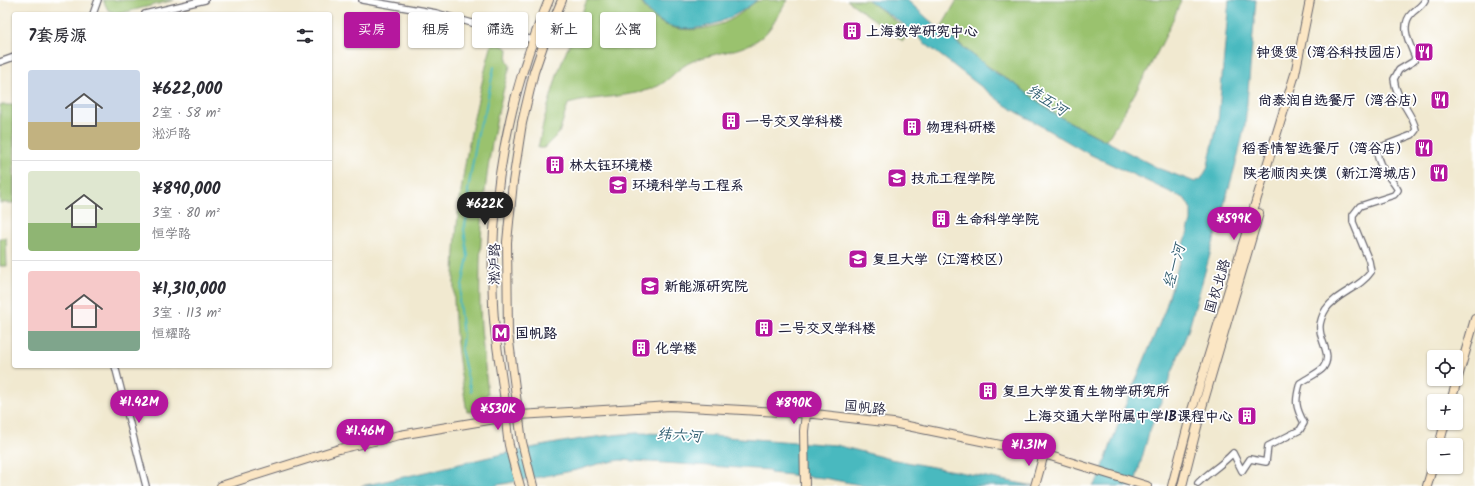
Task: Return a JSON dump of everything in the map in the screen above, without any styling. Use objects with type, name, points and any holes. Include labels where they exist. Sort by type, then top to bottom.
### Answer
[{"type":"main road","name":"淞沪路","points":[[520,486],[509,444],[493,306],[493,242],[509,121],[532,40],[550,0]]},
{"type":"main road","name":"淞沪路","points":[[557,12],[562,0]]},
{"type":"main road","name":"国权北路","points":[[1172,486],[1192,410],[1295,74],[1310,0]]},
{"type":"main road","name":"国权北路","points":[[1182,486],[1202,407],[1299,73],[1315,0]]},
{"type":"main road","name":"淞沪路","points":[[533,486],[522,442],[520,415],[508,334],[507,242],[522,123],[534,72],[542,48]]},
{"type":"main road","points":[[1453,394],[1475,319]]},
{"type":"main road","name":"国帆路","points":[[221,486],[339,449],[400,435],[520,415],[671,406],[806,414],[893,423],[1044,454],[1133,483],[1147,486]]},
{"type":"main road","points":[[804,485],[804,438],[806,414]]},
{"type":"main road","points":[[1035,486],[1044,454]]},
{"type":"main road","points":[[1427,486],[1430,474]]},
{"type":"street","points":[[94,12],[98,0]]},
{"type":"street","points":[[154,12],[205,0]]},
{"type":"street","points":[[362,0],[436,13],[536,41]]},
{"type":"street","points":[[1198,483],[1211,470],[1223,464],[1233,454],[1242,471],[1250,459],[1266,462],[1268,446],[1300,430],[1304,423],[1296,407],[1297,394],[1300,383],[1323,369],[1326,362],[1326,352],[1320,329],[1325,310],[1332,302],[1366,279],[1372,272],[1353,222],[1353,215],[1360,206],[1394,196],[1398,190],[1379,162],[1376,155],[1378,148],[1412,135],[1416,130],[1415,125],[1399,98],[1394,79],[1399,70],[1414,61],[1415,57],[1406,36],[1406,26],[1411,14],[1421,6],[1425,0]]},
{"type":"street","points":[[0,62],[12,57]]},
{"type":"street","points":[[116,368],[146,486]]},
{"type":"green space","points":[[103,0],[174,0],[126,12],[113,12],[108,10]]},
{"type":"green space","points":[[587,0],[640,0],[648,12],[600,12],[600,48],[656,48],[656,19],[666,25],[676,28],[688,30],[700,29],[724,23],[738,16],[757,1],[788,0],[766,33],[758,40],[750,44],[731,51],[693,61],[658,86],[648,90],[625,95],[578,101],[568,104],[559,133],[544,148],[538,148],[544,120],[558,72],[568,48],[592,48],[592,12],[582,12]]},
{"type":"green space","points":[[847,0],[868,0],[909,31],[903,41]]},
{"type":"green space","points":[[957,0],[1181,0],[1166,35],[1148,69],[1130,102],[1110,135],[1105,140],[1056,115],[1015,84],[980,61],[947,33],[942,26]]},
{"type":"green space","points":[[491,48],[508,49],[507,60],[510,66],[495,126],[490,156],[481,248],[480,309],[488,394],[481,398],[481,411],[467,412],[456,334],[454,261],[457,224],[468,148]]},
{"type":"green space","points":[[0,105],[12,105],[12,203],[0,203]]},
{"type":"green space","points":[[0,238],[6,238],[7,266],[0,266]]},
{"type":"water","points":[[641,0],[757,0],[744,10],[729,18],[713,25],[696,28],[680,28],[665,24],[656,18],[656,12],[650,12]]},
{"type":"water","points":[[868,0],[907,0],[938,28],[996,73],[1015,84],[1056,115],[1160,169],[1195,182],[1201,179],[1207,169],[1218,122],[1229,0],[1256,0],[1245,125],[1238,156],[1189,328],[1149,433],[1134,486],[1093,486],[1099,478],[1123,411],[1165,310],[1191,221],[1191,209],[1185,199],[1087,153],[1005,105],[927,45],[903,24]]},
{"type":"water","name":"纬六河","points":[[637,433],[685,434],[836,445],[890,459],[1034,486],[866,486],[824,478],[770,473],[770,470],[620,460],[577,470],[492,486],[361,486],[567,441]]},
{"type":"waterway","points":[[471,392],[461,349],[463,336],[459,301],[468,257],[464,229],[469,208],[468,190],[479,127],[485,112],[494,67]]},
{"type":"place","name":"上海数学研究中心","points":[[852,31]]},
{"type":"place","name":"钟煲煲（湾谷科技园店）","points":[[1424,52]]},
{"type":"place","name":"尚泰润自选餐厅（湾谷店）","points":[[1440,100]]},
{"type":"place","name":"一号交叉学科楼","points":[[731,121]]},
{"type":"place","name":"物理科研楼","points":[[912,127]]},
{"type":"place","name":"稻香情智选餐厅（湾谷店）","points":[[1424,148]]},
{"type":"place","name":"林太钰环境楼","points":[[555,165]]},
{"type":"place","name":"陕老顺肉夹馍（新江湾城店）","points":[[1439,173]]},
{"type":"place","name":"技术工程学院","points":[[897,178]]},
{"type":"place","name":"环境科学与工程系","points":[[618,185]]},
{"type":"place","name":"生命科学学院","points":[[941,219]]},
{"type":"place","name":"复旦大学（江湾校区）","points":[[858,259]]},
{"type":"place","name":"新能源研究院","points":[[650,286]]},
{"type":"place","name":"二号交叉学科楼","points":[[764,328]]},
{"type":"place","name":"国帆路","points":[[501,333]]},
{"type":"place","name":"化学楼","points":[[641,348]]},
{"type":"place","name":"复旦大学发育生物学研究所","points":[[988,391]]},
{"type":"place","name":"上海交通大学附属中学IB课程中心","points":[[1247,416]]},
{"type":"water label","name":"纬五河","points":[[1047,100]]},
{"type":"water label","name":"经一河","points":[[1174,266]]}]
